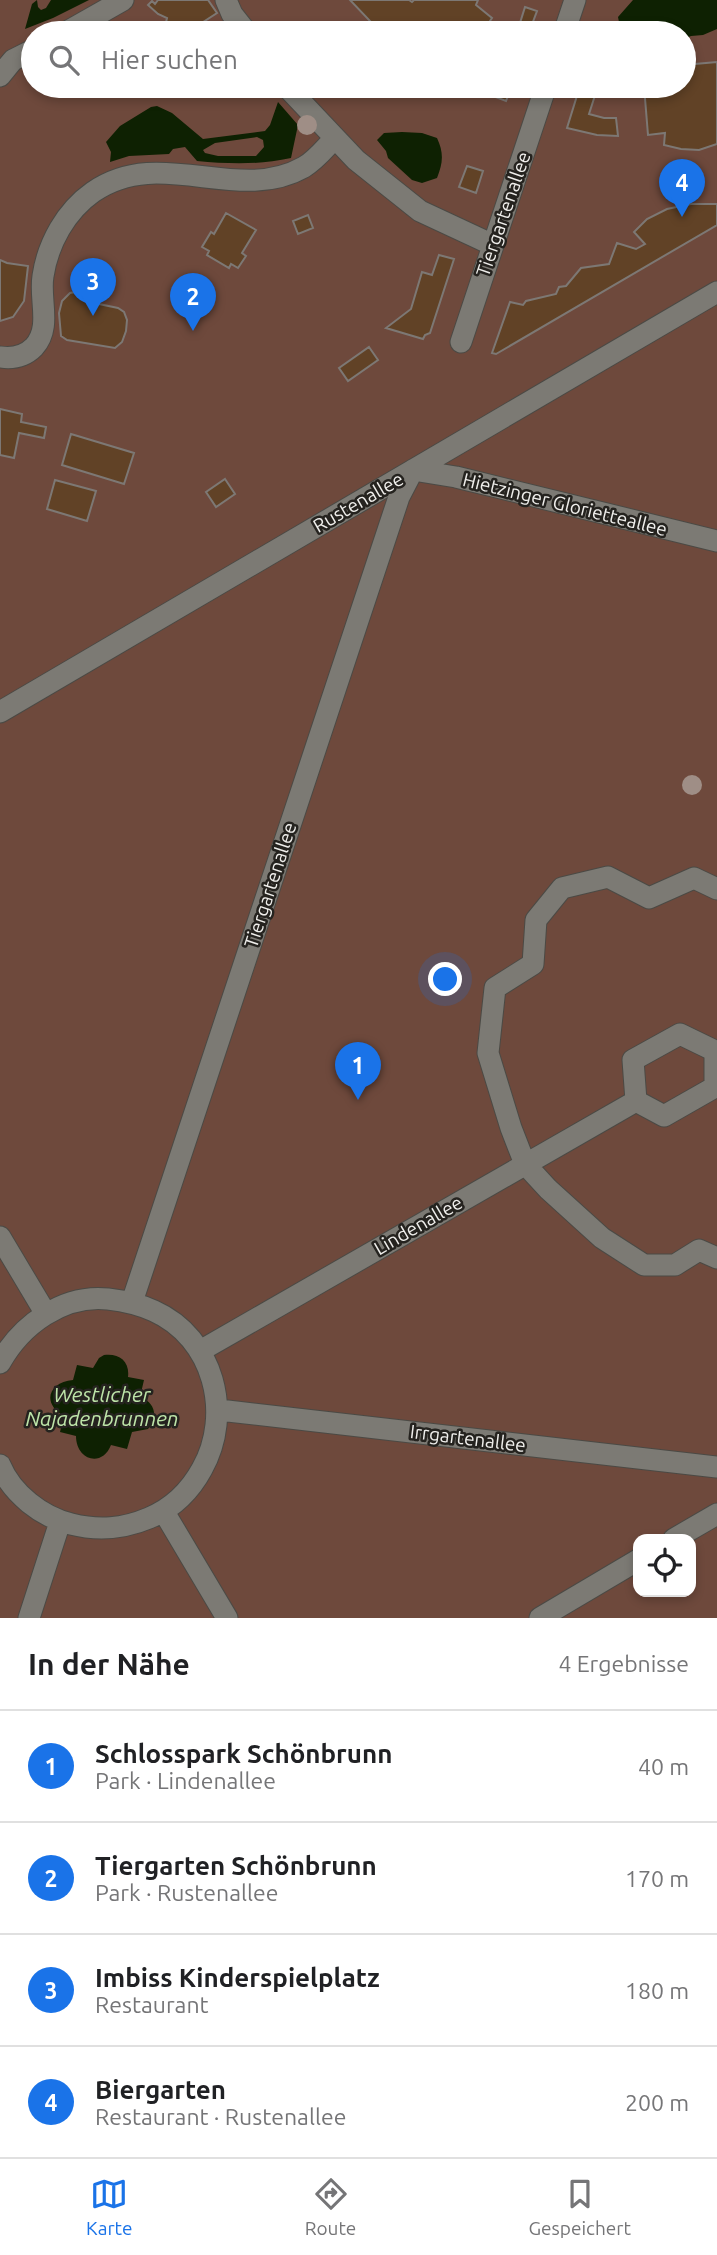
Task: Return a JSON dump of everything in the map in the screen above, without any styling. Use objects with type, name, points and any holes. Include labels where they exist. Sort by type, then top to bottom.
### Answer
[{"type":"street","points":[[86,21],[122,0]]},
{"type":"street","points":[[226,0],[238,21]]},
{"type":"street","points":[[568,21],[575,0]]},
{"type":"street","points":[[0,76],[13,60],[21,56]]},
{"type":"street","points":[[297,98],[356,160],[420,211],[493,246]]},
{"type":"street","name":"Tiergartenallee","points":[[461,342],[542,98]]},
{"type":"street","points":[[0,357],[22,356],[42,338],[42,278],[47,257],[54,237],[69,214],[93,192],[135,173],[159,172],[238,180],[270,178],[292,173],[308,165],[335,138]]},
{"type":"street","name":"Rustenallee","points":[[0,712],[717,292]]},
{"type":"street","name":"Tiergartenallee","points":[[132,1302],[399,497],[413,470]]},
{"type":"street","name":"Hietzinger Glorietteallee","points":[[413,470],[456,477],[717,541]]},
{"type":"street","points":[[717,889],[694,878],[649,898],[608,877],[562,888],[536,920],[533,964],[495,988],[488,1053],[525,1164],[602,1238],[644,1265],[675,1265],[699,1250],[717,1258]]},
{"type":"street","points":[[680,1034],[716,1050],[715,1087],[664,1116],[636,1101],[633,1060],[680,1034]]},
{"type":"street","name":"Lindenallee","points":[[200,1350],[636,1101]]},
{"type":"street","points":[[0,1237],[46,1314]]},
{"type":"street","points":[[0,1363],[20,1334],[46,1314],[88,1299],[132,1302],[156,1311],[178,1326],[200,1350],[215,1385],[219,1410],[212,1452],[192,1488],[163,1512],[134,1525],[112,1529],[86,1528],[60,1521],[39,1510],[20,1494],[0,1468]]},
{"type":"street","name":"Irrgartenallee","points":[[219,1410],[717,1467]]},
{"type":"street","points":[[163,1512],[227,1618]]},
{"type":"street","points":[[683,1534],[717,1514]]},
{"type":"street","points":[[29,1618],[60,1521]]},
{"type":"street","points":[[540,1618],[633,1563]]},
{"type":"shaded area","points":[[0,0],[717,0],[717,1618],[0,1618]]},
{"type":"water","points":[[37,0],[41,10],[46,8],[51,0],[89,0],[45,21],[27,21],[32,4]]},
{"type":"water","points":[[633,0],[717,0],[717,29],[703,35],[696,36],[696,21],[619,21],[618,17]]},
{"type":"water","points":[[278,102],[298,125],[291,158],[244,163],[197,161],[185,147],[173,149],[169,154],[129,156],[110,162],[111,152],[106,142],[120,126],[157,106],[172,113],[203,139],[265,131],[270,125]],"holes":[[[257,137],[263,140],[264,147],[256,156],[218,156],[203,150],[215,143]]]},
{"type":"water","points":[[384,133],[422,133],[437,138],[442,158],[437,178],[422,183],[412,180],[388,158],[377,140]]},
{"type":"water","name":"Westlicher Najadenbrunnen","points":[[104,1355],[119,1357],[125,1362],[128,1377],[144,1380],[140,1397],[149,1403],[154,1415],[148,1429],[132,1432],[127,1449],[111,1445],[102,1457],[96,1459],[80,1451],[76,1436],[60,1432],[64,1416],[52,1405],[50,1399],[58,1385],[73,1380],[77,1365],[93,1368]]},
{"type":"building","points":[[158,0],[208,0],[217,13],[205,21],[166,21],[167,18],[148,5],[152,1],[155,4]]},
{"type":"building","points":[[350,0],[478,0],[476,5],[492,18],[490,21],[370,21]]},
{"type":"building","points":[[525,7],[537,11],[533,21],[521,21]]},
{"type":"building","points":[[717,62],[717,144],[699,150],[664,145],[665,133],[648,135],[645,98],[696,98],[696,64]]},
{"type":"building","points":[[576,98],[594,98],[589,114],[616,118],[618,136],[597,135],[567,128]]},
{"type":"building","points":[[467,166],[483,171],[476,193],[459,187]]},
{"type":"building","points":[[691,204],[717,204],[717,225],[496,354],[492,353],[510,302],[523,305],[526,301],[556,294],[559,287],[566,286],[581,268],[609,264],[617,243],[636,249],[645,244],[634,232],[647,219],[667,209]]},
{"type":"building","points":[[226,213],[256,230],[242,253],[246,256],[238,268],[231,264],[229,268],[207,255],[209,251],[202,247],[211,232],[214,234]]},
{"type":"building","points":[[308,215],[313,228],[298,234],[293,221]]},
{"type":"building","points":[[439,255],[454,259],[430,333],[423,339],[386,328],[411,309],[422,272],[432,275]]},
{"type":"building","points":[[0,260],[28,266],[24,301],[13,317],[0,321]]},
{"type":"building","points":[[81,291],[99,304],[124,312],[127,320],[126,331],[122,342],[115,348],[67,340],[61,336],[59,313],[62,301],[70,293]]},
{"type":"building","points":[[369,347],[378,360],[348,381],[339,368]]},
{"type":"building","points":[[0,409],[22,414],[21,422],[46,427],[44,438],[19,433],[14,458],[0,455]]},
{"type":"building","points":[[71,434],[134,453],[124,484],[62,465]]},
{"type":"building","points":[[225,479],[235,494],[216,507],[206,492]]},
{"type":"building","points":[[55,480],[96,491],[87,521],[47,509]]},
{"type":"place","name":"Biergarten","points":[[682,217]]},
{"type":"place","name":"Imbiss Kinderspielplatz","points":[[93,316]]},
{"type":"place","name":"Tiergarten Schönbrunn","points":[[193,331]]},
{"type":"place","name":"Schlosspark Schönbrunn","points":[[358,1100]]}]
